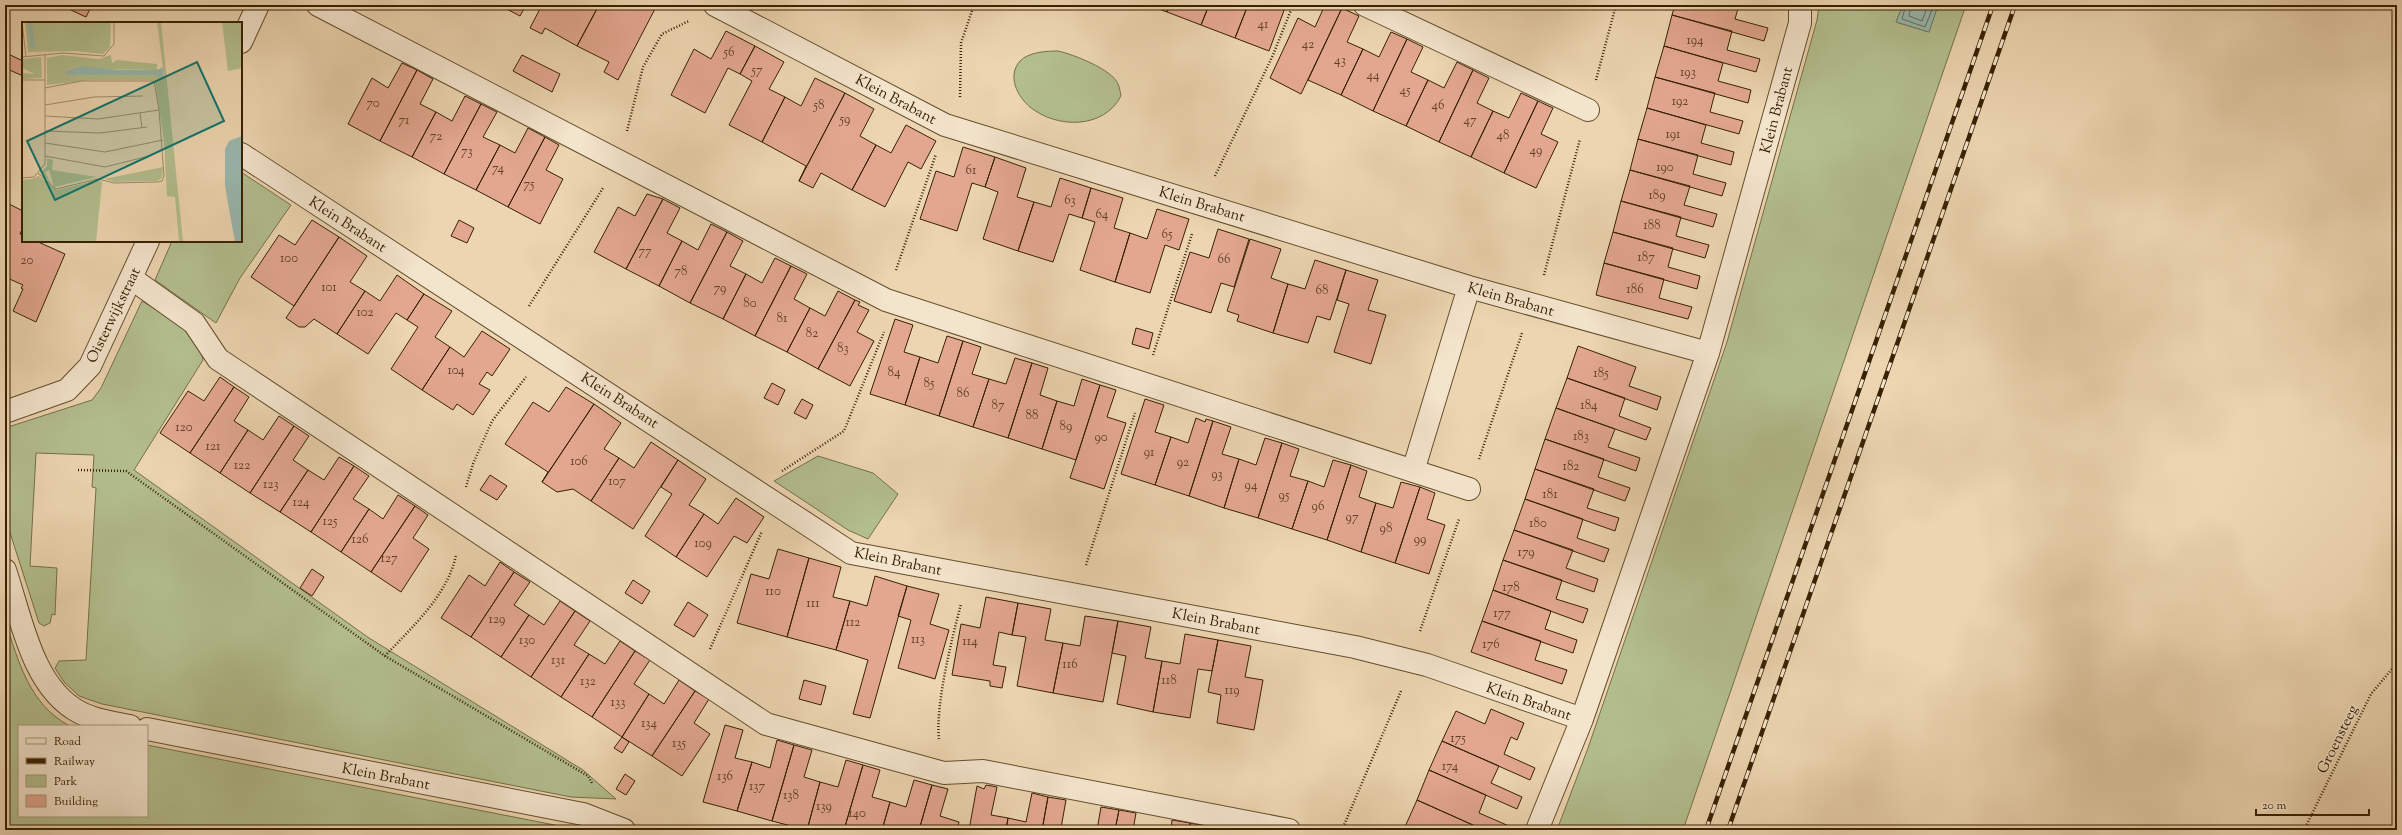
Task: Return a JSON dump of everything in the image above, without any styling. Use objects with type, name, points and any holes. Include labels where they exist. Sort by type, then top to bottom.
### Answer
[{"type":"street","points":[[242,40],[258,5]]},
{"type":"street","points":[[318,5],[891,301],[1144,385],[1469,489]]},
{"type":"street","name":"Klein Brabant","points":[[715,5],[952,127],[1470,287],[1708,353]]},
{"type":"street","points":[[1365,5],[1588,110]]},
{"type":"street","name":"Klein Brabant","points":[[1537,830],[1582,719],[1708,353],[1800,23],[1800,5]]},
{"type":"street","name":"Klein Brabant","points":[[242,155],[549,354],[851,553],[1355,647],[1414,662],[1582,719]]},
{"type":"street","name":"Oisterwijkstraat","points":[[5,412],[67,390],[90,366],[148,242]]},
{"type":"street","points":[[131,278],[194,323],[218,359],[766,724],[944,773],[983,771],[1289,830]]},
{"type":"street","points":[[1413,471],[1470,287]]},
{"type":"street","points":[[5,570],[32,652],[43,676],[57,696],[80,713],[104,721],[125,725]]},
{"type":"street","name":"Klein Brabant","points":[[148,729],[583,814],[622,829]]},
{"type":"path","points":[[755,490],[844,431],[952,127],[961,43],[974,5]]},
{"type":"path","points":[[1077,595],[1201,204],[1273,55],[1293,5]]},
{"type":"path","points":[[1536,306],[1616,5]]},
{"type":"path","points":[[385,656],[419,619],[444,587],[456,558],[460,519],[473,464],[492,421],[527,377],[549,354]]},
{"type":"path","points":[[78,470],[126,471],[385,656],[588,776],[622,829]]},
{"type":"path","points":[[698,678],[755,543],[776,504]]},
{"type":"path","points":[[944,773],[938,728],[942,695],[968,575]]},
{"type":"path","points":[[1342,830],[1414,662]]},
{"type":"path","name":"Groensteeg","points":[[2304,830],[2371,694],[2397,663]]},
{"type":"green space","points":[[1819,5],[1903,5],[1896,22],[1929,32],[1938,5],[1966,5],[1683,830],[1557,830],[1588,748],[1727,342],[1817,20]]},
{"type":"green space","points":[[1058,51],[1091,63],[1114,78],[1119,86],[1121,96],[1113,107],[1103,115],[1092,120],[1066,122],[1041,114],[1025,102],[1015,86],[1014,73],[1016,67],[1020,61],[1033,54]]},
{"type":"green space","points":[[242,173],[291,205],[240,278],[216,323],[155,280],[172,242],[242,242]]},
{"type":"green space","points":[[142,301],[170,318],[188,333],[200,350],[203,360],[134,470],[369,638],[583,770],[616,799],[571,797],[102,704],[79,696],[64,682],[55,668],[59,661],[86,660],[96,488],[92,487],[94,455],[36,453],[30,566],[57,568],[55,615],[52,614],[50,623],[44,626],[39,623],[5,517],[5,428],[92,400],[101,388]]},
{"type":"green space","points":[[818,456],[873,473],[898,494],[868,539],[848,530],[774,481]]},
{"type":"green space","points":[[5,620],[20,666],[35,694],[44,706],[56,717],[68,725],[18,725],[18,817],[148,817],[148,745],[580,830],[5,830]]},
{"type":"water","points":[[1903,5],[1938,5],[1929,32],[1896,22]]},
{"type":"building","points":[[60,5],[92,5],[86,17]]},
{"type":"building","points":[[499,5],[526,5],[520,16]]},
{"type":"building","points":[[542,5],[599,5],[577,46],[545,28],[542,34],[530,28]]},
{"type":"building","points":[[599,5],[608,5],[617,9],[619,5],[657,5],[618,80],[604,72],[609,62],[577,46]]},
{"type":"building","points":[[1148,5],[1170,5],[1167,12]]},
{"type":"building","points":[[1170,5],[1209,5],[1201,25],[1167,12]]},
{"type":"building","points":[[1209,5],[1248,5],[1235,38],[1201,25]]},
{"type":"building","points":[[1248,5],[1286,5],[1269,51],[1235,38]]},
{"type":"building","points":[[1325,5],[1335,5],[1342,8],[1301,94],[1270,78],[1298,18],[1315,27]]},
{"type":"building","points":[[1675,5],[1739,5],[1735,19],[1768,28],[1764,41],[1672,15]]},
{"type":"building","points":[[1342,8],[1359,16],[1347,42],[1363,49],[1341,95],[1308,80]]},
{"type":"building","points":[[1672,15],[1732,31],[1727,50],[1760,59],[1756,72],[1664,46]]},
{"type":"building","points":[[726,31],[755,46],[740,74],[728,68],[705,113],[671,95],[694,49],[711,59]]},
{"type":"building","points":[[1391,32],[1407,39],[1373,111],[1341,95],[1363,49],[1379,57]]},
{"type":"building","points":[[1407,39],[1423,47],[1411,72],[1428,80],[1406,126],[1373,111]]},
{"type":"building","points":[[755,46],[784,62],[769,89],[785,97],[762,142],[729,125],[752,81],[740,74]]},
{"type":"building","points":[[1664,46],[1723,63],[1718,81],[1751,90],[1748,103],[1655,77]]},
{"type":"building","points":[[6,53],[22,61],[22,76],[5,68]]},
{"type":"building","points":[[522,55],[560,74],[552,92],[513,71]]},
{"type":"building","points":[[1457,62],[1473,70],[1439,142],[1406,126],[1428,80],[1444,88]]},
{"type":"building","points":[[402,63],[417,70],[380,141],[348,124],[372,78],[388,88]]},
{"type":"building","points":[[417,70],[433,79],[420,104],[436,112],[412,157],[380,141]]},
{"type":"building","points":[[1473,70],[1489,78],[1477,103],[1493,111],[1471,157],[1439,142]]},
{"type":"building","points":[[1655,77],[1715,93],[1710,112],[1743,121],[1739,134],[1647,108]]},
{"type":"building","points":[[815,78],[845,93],[799,181],[806,166],[762,142],[785,97],[801,106]]},
{"type":"building","points":[[845,93],[874,109],[860,136],[876,145],[852,190],[821,173],[813,188],[799,181]]},
{"type":"building","points":[[1521,93],[1538,101],[1504,173],[1471,157],[1493,111],[1509,118]]},
{"type":"building","points":[[465,96],[481,104],[444,174],[412,157],[436,112],[452,121]]},
{"type":"building","points":[[1538,101],[1553,108],[1541,134],[1558,142],[1536,188],[1504,173]]},
{"type":"building","points":[[481,104],[497,112],[483,137],[500,145],[476,190],[444,174]]},
{"type":"building","points":[[1647,108],[1706,125],[1701,143],[1734,152],[1731,165],[1638,139]]},
{"type":"building","points":[[906,125],[936,141],[921,169],[908,162],[885,207],[852,190],[876,145],[891,153]]},
{"type":"building","points":[[528,128],[545,137],[508,207],[476,190],[500,145],[515,153]]},
{"type":"building","points":[[545,137],[559,145],[546,170],[563,179],[540,224],[508,207]]},
{"type":"building","points":[[1638,139],[1698,155],[1693,174],[1726,183],[1722,196],[1630,170]]},
{"type":"building","points":[[963,147],[995,157],[985,187],[972,183],[957,231],[920,219],[936,171],[954,177]]},
{"type":"building","points":[[995,157],[1026,168],[1017,197],[1034,202],[1018,251],[983,239],[998,192],[985,187]]},
{"type":"building","points":[[1630,170],[1690,186],[1684,205],[1717,214],[1713,227],[1621,201]]},
{"type":"building","points":[[1060,178],[1091,188],[1082,218],[1069,214],[1053,262],[1018,251],[1034,202],[1051,207]]},
{"type":"building","points":[[1091,188],[1123,198],[1114,228],[1130,233],[1115,282],[1080,270],[1095,222],[1082,218]]},
{"type":"building","points":[[647,194],[663,199],[626,269],[594,252],[618,207],[635,216]]},
{"type":"building","points":[[663,199],[680,208],[667,233],[682,241],[659,286],[626,269]]},
{"type":"building","points":[[1621,201],[1681,217],[1676,236],[1709,245],[1705,258],[1613,232]]},
{"type":"building","points":[[5,202],[22,210],[22,229],[20,234],[22,235],[22,242],[38,242],[65,254],[36,322],[13,311],[23,289],[21,288],[23,285],[5,277],[5,264],[9,254],[5,252]]},
{"type":"building","points":[[1157,209],[1189,219],[1179,250],[1165,245],[1150,293],[1115,282],[1130,233],[1147,239]]},
{"type":"building","points":[[312,220],[339,237],[294,306],[251,277],[279,235],[295,245]]},
{"type":"building","points":[[459,220],[474,228],[467,243],[451,236]]},
{"type":"building","points":[[711,224],[727,232],[690,303],[659,286],[682,241],[698,250]]},
{"type":"building","points":[[1218,229],[1249,239],[1234,287],[1221,283],[1211,313],[1174,301],[1190,252],[1209,258]]},
{"type":"building","points":[[727,232],[743,241],[730,266],[746,274],[723,319],[690,303]]},
{"type":"building","points":[[1613,232],[1673,248],[1668,267],[1700,276],[1697,289],[1604,263]]},
{"type":"building","points":[[339,237],[367,256],[350,282],[365,291],[337,334],[314,319],[305,327],[299,327],[286,318]]},
{"type":"building","points":[[1250,239],[1281,249],[1271,278],[1288,284],[1273,333],[1237,321],[1239,315],[1227,311]]},
{"type":"building","points":[[775,258],[791,266],[755,336],[723,319],[746,274],[762,283]]},
{"type":"building","points":[[1315,260],[1346,270],[1330,320],[1317,316],[1308,343],[1273,333],[1288,284],[1305,289]]},
{"type":"building","points":[[1604,263],[1664,279],[1659,298],[1692,307],[1688,319],[1596,295]]},
{"type":"building","points":[[791,266],[807,274],[794,299],[810,308],[787,352],[755,336]]},
{"type":"building","points":[[1346,270],[1378,280],[1368,310],[1386,315],[1371,364],[1334,352],[1349,304],[1337,300]]},
{"type":"building","points":[[397,275],[424,294],[407,320],[396,313],[368,354],[337,334],[365,291],[380,301]]},
{"type":"building","points":[[838,291],[855,300],[818,369],[787,352],[810,308],[825,316]]},
{"type":"building","points":[[424,294],[452,311],[435,337],[450,347],[422,390],[391,369],[418,327],[407,320]]},
{"type":"building","points":[[855,300],[860,302],[858,305],[869,310],[857,332],[874,341],[850,386],[818,369]]},
{"type":"building","points":[[895,319],[913,325],[904,352],[920,357],[905,405],[870,394]]},
{"type":"building","points":[[1136,328],[1153,333],[1149,349],[1132,344]]},
{"type":"building","points":[[482,331],[510,349],[492,376],[487,372],[479,384],[490,390],[473,415],[457,404],[453,410],[422,390],[450,347],[464,357]]},
{"type":"building","points":[[947,336],[963,341],[939,416],[905,405],[920,357],[938,363]]},
{"type":"building","points":[[963,341],[981,347],[972,374],[989,379],[973,427],[939,416]]},
{"type":"building","points":[[1578,346],[1636,367],[1629,386],[1661,397],[1657,410],[1567,378]]},
{"type":"building","points":[[1015,358],[1032,363],[1008,438],[973,427],[989,379],[1006,384]]},
{"type":"building","points":[[1032,363],[1048,368],[1040,395],[1057,401],[1042,449],[1008,438]]},
{"type":"building","points":[[220,377],[234,387],[190,453],[160,433],[188,391],[204,401]]},
{"type":"building","points":[[1567,378],[1625,398],[1619,416],[1651,428],[1646,440],[1556,408]]},
{"type":"building","points":[[1082,379],[1100,385],[1076,460],[1042,449],[1057,401],[1074,406]]},
{"type":"building","points":[[772,383],[785,390],[778,405],[764,398]]},
{"type":"building","points":[[1100,385],[1116,390],[1107,417],[1126,423],[1104,489],[1070,478]]},
{"type":"building","points":[[234,387],[249,397],[234,421],[248,430],[220,473],[190,453]]},
{"type":"building","points":[[566,387],[594,404],[542,482],[548,472],[505,444],[533,402],[549,412]]},
{"type":"building","points":[[802,399],[813,405],[806,419],[794,413]]},
{"type":"building","points":[[1145,399],[1164,405],[1155,432],[1171,437],[1155,485],[1121,474]]},
{"type":"building","points":[[594,404],[621,423],[604,449],[619,458],[591,501],[573,489],[557,492],[542,482]]},
{"type":"building","points":[[1556,408],[1615,429],[1608,447],[1640,458],[1636,471],[1545,439]]},
{"type":"building","points":[[279,416],[294,426],[250,493],[220,473],[248,430],[263,440]]},
{"type":"building","points":[[1196,418],[1205,422],[1206,419],[1213,421],[1189,496],[1155,485],[1171,437],[1188,443]]},
{"type":"building","points":[[1213,421],[1231,427],[1222,454],[1239,459],[1224,508],[1189,496]]},
{"type":"building","points":[[294,426],[309,436],[293,460],[308,470],[280,512],[250,493]]},
{"type":"building","points":[[1265,438],[1282,443],[1258,518],[1224,508],[1239,459],[1256,465]]},
{"type":"building","points":[[1545,439],[1604,459],[1598,477],[1630,488],[1625,501],[1535,469]]},
{"type":"building","points":[[651,442],[678,460],[633,529],[591,501],[619,458],[634,468]]},
{"type":"building","points":[[1282,443],[1299,449],[1290,476],[1308,481],[1292,529],[1258,518]]},
{"type":"building","points":[[339,457],[354,466],[311,532],[280,512],[308,470],[324,480]]},
{"type":"building","points":[[678,460],[706,479],[689,505],[704,514],[676,557],[645,536],[672,494],[661,487]]},
{"type":"building","points":[[1333,460],[1351,465],[1327,540],[1292,529],[1308,481],[1324,487]]},
{"type":"building","points":[[1351,465],[1367,471],[1359,497],[1376,503],[1361,552],[1327,540]]},
{"type":"building","points":[[354,466],[369,476],[353,499],[369,509],[341,552],[311,532]]},
{"type":"building","points":[[1535,469],[1594,489],[1587,508],[1619,518],[1615,531],[1525,499]]},
{"type":"building","points":[[490,475],[507,486],[497,500],[480,490]]},
{"type":"building","points":[[1401,482],[1420,487],[1395,563],[1361,552],[1376,503],[1393,508]]},
{"type":"building","points":[[1420,487],[1435,493],[1427,519],[1445,525],[1429,574],[1395,563]]},
{"type":"building","points":[[398,495],[415,506],[371,572],[341,552],[369,509],[383,519]]},
{"type":"building","points":[[736,498],[764,517],[747,543],[734,536],[707,577],[676,557],[704,514],[718,524]]},
{"type":"building","points":[[1525,499],[1583,519],[1577,538],[1609,549],[1604,562],[1514,530]]},
{"type":"building","points":[[415,506],[428,515],[413,538],[429,549],[401,592],[371,572]]},
{"type":"building","points":[[1514,530],[1573,550],[1566,568],[1598,579],[1594,592],[1503,560]]},
{"type":"building","points":[[778,549],[809,558],[787,637],[737,623],[751,574],[769,579]]},
{"type":"building","points":[[809,558],[841,567],[833,597],[850,601],[836,650],[787,637]]},
{"type":"building","points":[[1503,560],[1562,580],[1556,599],[1588,609],[1583,623],[1493,590]]},
{"type":"building","points":[[500,562],[514,572],[471,637],[441,618],[469,575],[485,586]]},
{"type":"building","points":[[312,569],[324,577],[312,596],[300,588]]},
{"type":"building","points":[[514,572],[530,582],[514,605],[529,615],[501,657],[471,637]]},
{"type":"building","points":[[875,576],[907,586],[870,718],[853,714],[868,660],[836,650],[850,601],[867,606]]},
{"type":"building","points":[[633,580],[650,591],[642,604],[625,593]]},
{"type":"building","points":[[907,586],[939,594],[930,624],[949,630],[935,679],[898,668],[911,620],[898,616]]},
{"type":"building","points":[[1493,590],[1551,611],[1545,629],[1577,640],[1573,653],[1482,621]]},
{"type":"building","points":[[986,597],[1018,603],[1012,635],[999,632],[993,665],[1006,667],[1002,688],[990,686],[990,681],[952,675],[961,624],[980,628]]},
{"type":"building","points":[[560,601],[575,611],[531,677],[501,657],[529,615],[544,625]]},
{"type":"building","points":[[688,602],[708,615],[694,637],[674,625]]},
{"type":"building","points":[[1018,603],[1051,609],[1045,640],[1063,643],[1053,693],[1017,686],[1026,637],[1012,635]]},
{"type":"building","points":[[575,611],[590,621],[574,645],[589,654],[561,697],[531,677]]},
{"type":"building","points":[[1085,616],[1118,621],[1103,702],[1053,693],[1063,643],[1080,646]]},
{"type":"building","points":[[1118,621],[1151,627],[1145,658],[1162,661],[1153,712],[1117,704],[1126,656],[1112,653]]},
{"type":"building","points":[[1482,621],[1541,641],[1535,660],[1567,670],[1562,684],[1471,652]]},
{"type":"building","points":[[1185,634],[1218,640],[1212,671],[1198,669],[1190,718],[1153,712],[1162,661],[1180,664]]},
{"type":"building","points":[[1218,640],[1251,646],[1245,677],[1263,680],[1254,730],[1217,723],[1221,695],[1208,692]]},
{"type":"building","points":[[620,641],[635,651],[592,717],[561,697],[589,654],[605,664]]},
{"type":"building","points":[[635,651],[650,660],[634,684],[649,694],[622,737],[592,717]]},
{"type":"building","points":[[679,680],[695,691],[652,756],[622,737],[649,694],[664,704]]},
{"type":"building","points":[[804,680],[826,686],[821,705],[799,699]]},
{"type":"building","points":[[695,691],[709,699],[694,723],[710,734],[682,776],[652,756]]},
{"type":"building","points":[[1491,709],[1524,723],[1517,740],[1511,737],[1504,754],[1535,768],[1530,780],[1442,741],[1456,711],[1485,724]]},
{"type":"building","points":[[725,725],[743,730],[735,758],[752,762],[737,811],[703,802]]},
{"type":"building","points":[[622,737],[629,742],[622,753],[614,748]]},
{"type":"building","points":[[777,740],[794,745],[772,821],[737,811],[752,762],[770,768]]},
{"type":"building","points":[[1442,741],[1499,766],[1491,783],[1522,797],[1517,809],[1429,770]]},
{"type":"building","points":[[794,745],[812,750],[804,777],[820,782],[807,830],[772,821]]},
{"type":"building","points":[[846,760],[863,765],[844,830],[807,830],[820,782],[838,787]]},
{"type":"building","points":[[863,765],[880,770],[872,797],[890,802],[882,830],[844,830]]},
{"type":"building","points":[[1429,770],[1486,795],[1479,813],[1509,826],[1508,830],[1484,830],[1417,800]]},
{"type":"building","points":[[625,774],[635,781],[626,795],[616,789]]},
{"type":"building","points":[[914,780],[932,785],[919,830],[882,830],[890,802],[906,807]]},
{"type":"building","points":[[932,785],[948,789],[940,816],[959,822],[957,830],[919,830]]},
{"type":"building","points":[[986,785],[997,787],[991,815],[1008,818],[1006,830],[969,830],[977,786],[984,789]]},
{"type":"building","points":[[1032,793],[1048,797],[1042,830],[1006,830],[1008,818],[1026,822]]},
{"type":"building","points":[[1048,797],[1066,800],[1061,828],[1071,830],[1042,830]]},
{"type":"building","points":[[1417,800],[1473,825],[1471,830],[1404,829]]},
{"type":"building","points":[[1101,807],[1119,810],[1115,830],[1097,830]]},
{"type":"building","points":[[1119,810],[1136,813],[1133,830],[1115,830]]},
{"type":"building","points":[[1172,820],[1190,823],[1189,830],[1171,830]]},
{"type":"building","points":[[1190,823],[1207,826],[1207,830],[1189,830]]},
{"type":"railway","points":[[1706,830],[1993,5]]},
{"type":"railway","points":[[1728,830],[2015,5]]}]
